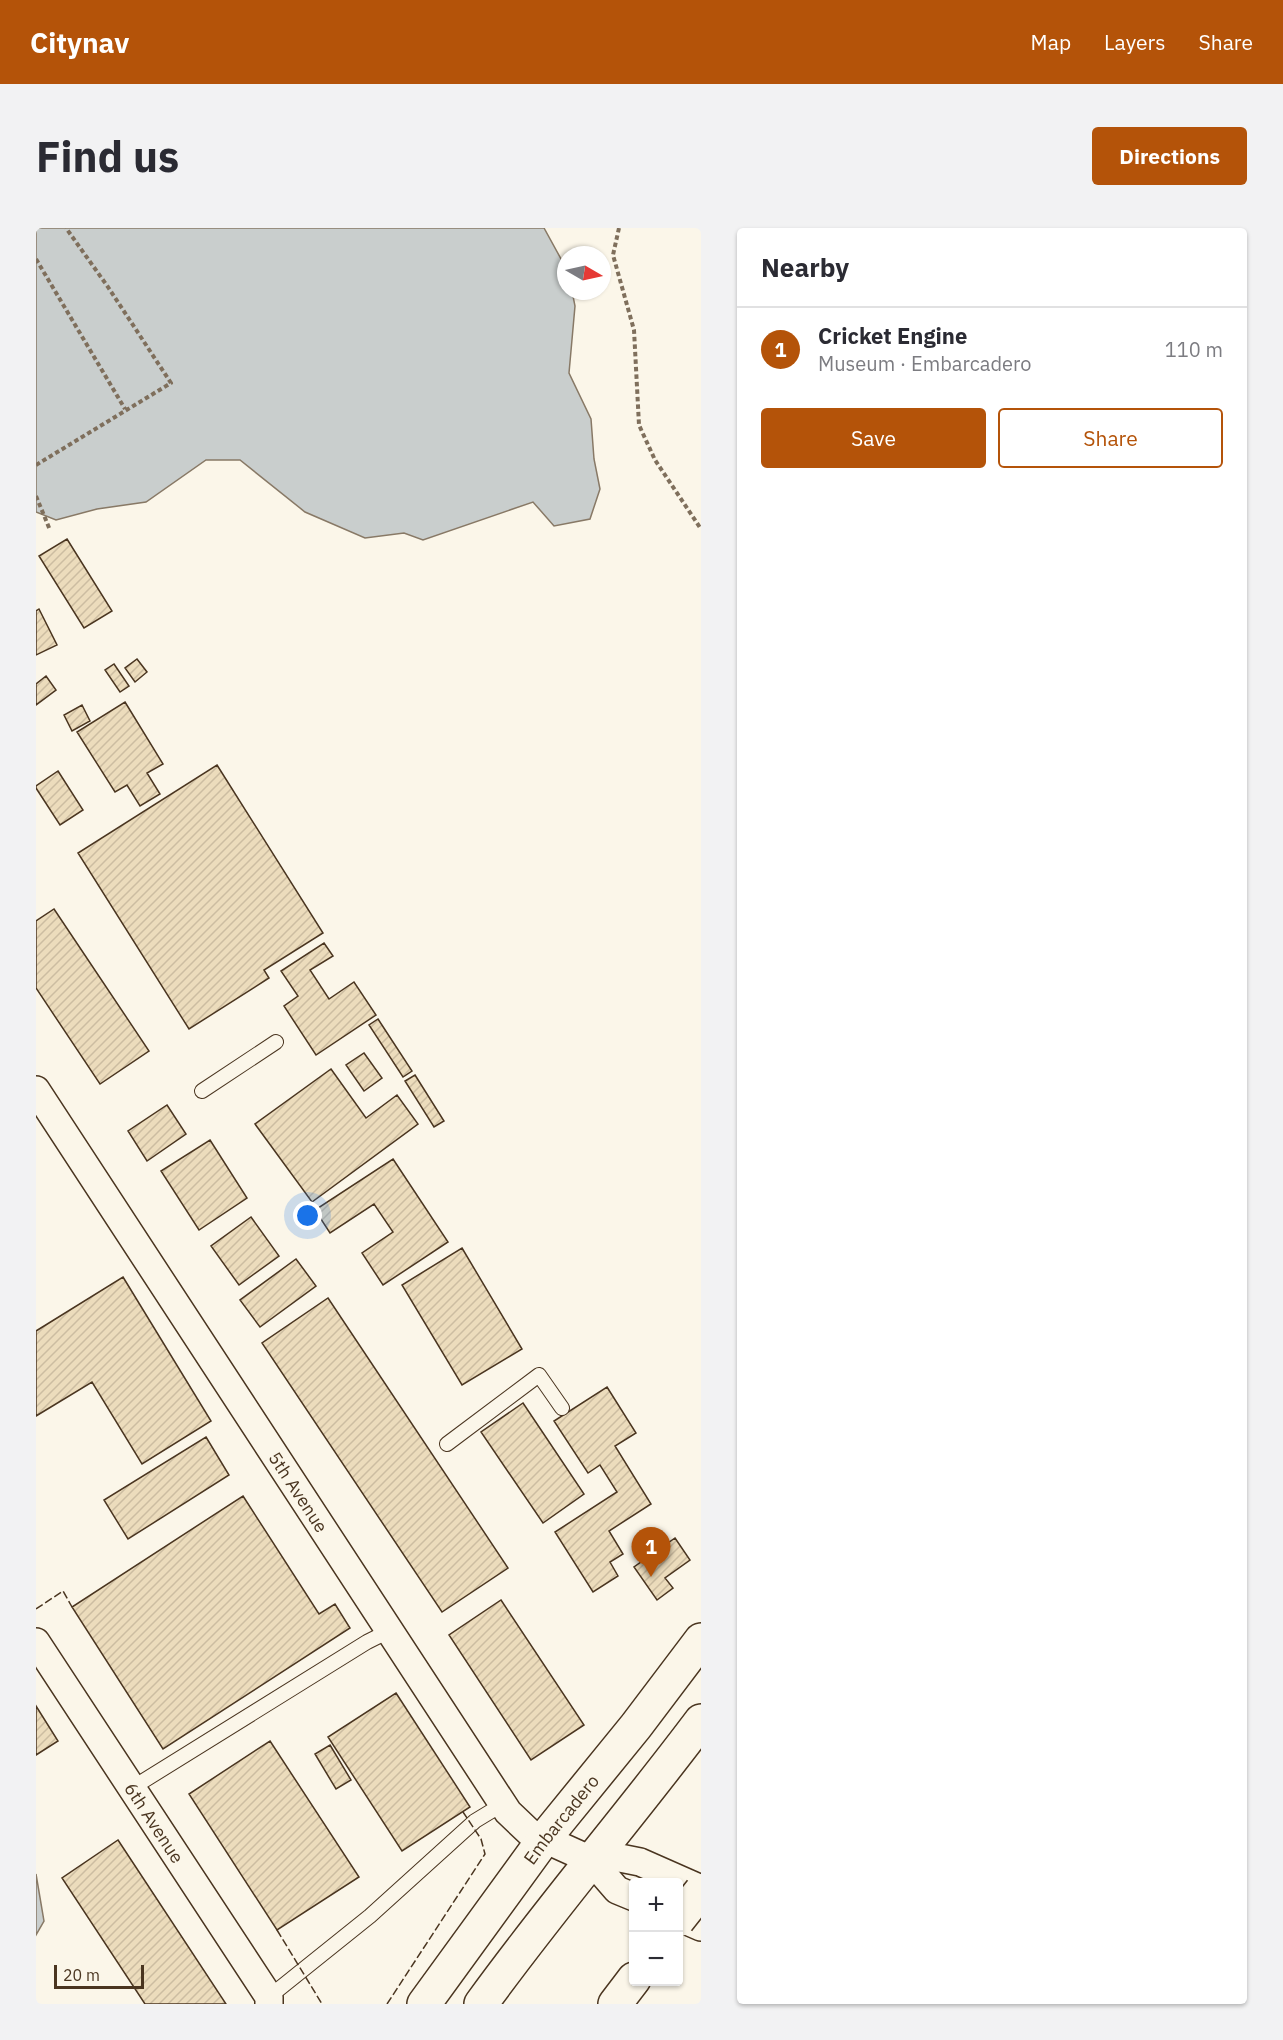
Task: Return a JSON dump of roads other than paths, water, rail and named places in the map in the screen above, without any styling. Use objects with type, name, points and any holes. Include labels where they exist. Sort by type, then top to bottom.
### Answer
[{"type":"main road","name":"Embarcadero","points":[[424,2004],[544,1839],[636,1726],[701,1640]]},
{"type":"main road","points":[[481,2004],[701,1721]]},
{"type":"main road","points":[[683,1912],[701,1890]]},
{"type":"main road","points":[[615,2004],[629,1985]]},
{"type":"street","name":"5th Avenue","points":[[36,1090],[508,1812],[529,1832],[591,1860],[617,1890],[629,1896]]},
{"type":"street","name":"6th Avenue","points":[[36,1642],[269,2001]]},
{"type":"street","name":"5th Avenue","points":[[591,1860],[620,1858],[640,1862],[701,1890]]},
{"type":"street","points":[[683,1920],[701,1927]]},
{"type":"lane","points":[[202,1091],[276,1042]]},
{"type":"lane","points":[[447,1444],[539,1375],[562,1408]]},
{"type":"lane","points":[[132,1788],[367,1642],[389,1631]]},
{"type":"lane","points":[[269,2001],[370,1916],[475,1821],[503,1804]]},
{"type":"place","name":"Cricket Engine","points":[[651,1577]]}]
